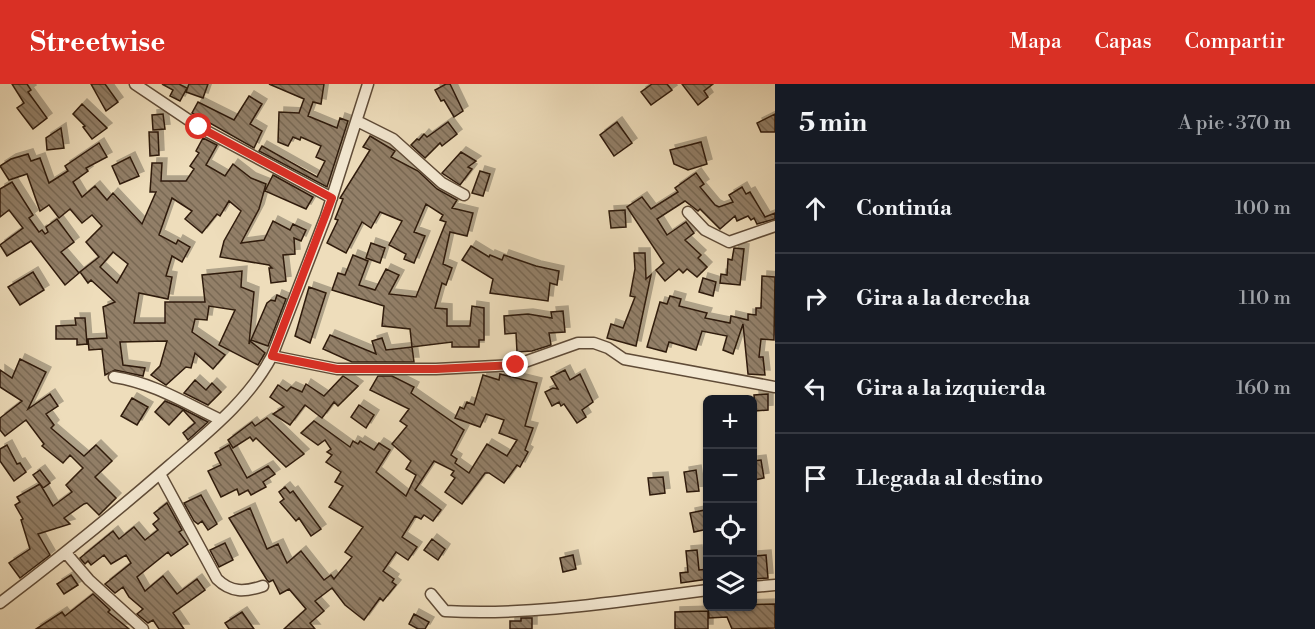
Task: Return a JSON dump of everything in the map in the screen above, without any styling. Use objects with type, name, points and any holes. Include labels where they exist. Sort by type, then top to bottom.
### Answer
[{"type":"street","points":[[135,84],[199,127],[332,198]]},
{"type":"street","points":[[0,603],[66,553],[160,474],[221,420],[262,375],[272,356],[332,198],[368,84]]},
{"type":"street","points":[[357,121],[393,139],[442,183],[464,195]]},
{"type":"street","points":[[688,212],[705,230],[729,242],[775,226]]},
{"type":"street","points":[[272,356],[337,369],[436,369],[516,365],[578,344],[594,344],[608,348],[624,359],[775,387]]},
{"type":"street","points":[[114,377],[137,381],[164,390],[221,420]]},
{"type":"street","points":[[160,474],[217,579],[225,587],[236,591],[263,586]]},
{"type":"street","points":[[66,553],[89,580],[142,629]]},
{"type":"street","points":[[757,586],[775,585]]},
{"type":"street","points":[[431,594],[445,610],[483,613],[577,607],[703,591]]},
{"type":"building","points":[[12,84],[27,84],[31,90],[28,92],[47,118],[33,129],[17,108],[24,103]]},
{"type":"building","points":[[91,84],[105,84],[118,102],[106,111]]},
{"type":"building","points":[[162,84],[179,84],[187,88],[180,101],[170,96],[173,90]]},
{"type":"building","points":[[189,84],[208,84],[203,98],[186,92]]},
{"type":"building","points":[[269,84],[324,84],[321,104],[313,102],[308,116],[337,128],[340,118],[348,121],[327,187],[259,151],[262,146],[317,177],[325,161],[316,157],[321,146],[301,137],[300,140],[293,137],[288,146],[278,142],[279,112],[299,113],[304,99]]},
{"type":"building","points":[[450,84],[463,111],[454,117],[435,90]]},
{"type":"building","points":[[652,84],[667,84],[672,90],[651,105],[641,92]]},
{"type":"building","points":[[682,84],[713,84],[704,91],[708,97],[698,105]]},
{"type":"building","points":[[249,96],[262,104],[250,124],[262,131],[254,148],[192,113],[198,102],[234,120]]},
{"type":"building","points":[[82,104],[107,128],[92,139],[83,127],[85,126],[73,114]]},
{"type":"building","points":[[163,114],[165,129],[153,130],[152,115]]},
{"type":"building","points":[[775,114],[775,132],[761,132],[757,123]]},
{"type":"building","points":[[448,122],[457,134],[442,146],[440,143],[425,158],[411,145],[424,134],[427,137]]},
{"type":"building","points":[[617,122],[632,143],[614,156],[600,135]]},
{"type":"building","points":[[61,128],[64,148],[47,150],[46,138]]},
{"type":"building","points":[[149,132],[158,132],[159,155],[150,156]]},
{"type":"building","points":[[370,136],[395,151],[391,157],[418,171],[437,189],[457,200],[452,208],[473,213],[467,236],[450,232],[443,264],[452,268],[446,285],[442,283],[435,308],[447,309],[447,326],[470,326],[472,306],[484,308],[484,340],[479,340],[479,347],[452,347],[452,342],[412,347],[410,329],[382,326],[384,306],[332,290],[338,273],[345,275],[353,255],[368,261],[359,285],[375,290],[386,269],[399,275],[389,294],[416,297],[446,222],[440,220],[443,215],[426,204],[414,232],[425,236],[414,263],[404,259],[406,254],[389,245],[402,221],[380,212],[371,228],[362,222],[346,253],[327,243],[338,220],[335,219],[343,199],[340,198],[370,150],[363,147]]},
{"type":"building","points":[[203,138],[217,145],[206,165],[225,176],[233,164],[251,178],[266,184],[259,209],[241,243],[264,240],[273,221],[290,230],[293,224],[306,230],[301,241],[294,238],[295,254],[283,255],[286,281],[271,283],[269,268],[272,268],[269,265],[220,257],[224,241],[241,211],[229,201],[220,216],[217,214],[202,233],[185,219],[192,211],[172,198],[159,235],[176,244],[178,240],[190,247],[182,262],[172,256],[166,276],[172,277],[168,299],[139,293],[134,323],[165,323],[165,302],[205,302],[202,275],[242,271],[241,287],[254,292],[249,344],[250,341],[265,353],[258,365],[219,345],[235,310],[209,306],[207,320],[195,319],[192,332],[225,355],[213,369],[195,353],[191,368],[186,367],[166,385],[151,375],[160,366],[167,341],[120,342],[123,365],[145,368],[143,376],[115,370],[105,375],[102,349],[89,350],[88,339],[107,338],[103,307],[115,302],[91,280],[88,283],[80,272],[99,257],[86,242],[102,226],[92,215],[82,223],[70,209],[59,218],[49,205],[40,211],[27,174],[9,180],[0,166],[11,159],[28,154],[31,161],[40,158],[49,183],[68,171],[65,166],[99,143],[107,157],[86,168],[88,171],[73,182],[82,197],[95,186],[107,200],[113,193],[142,224],[156,192],[150,192],[152,163],[162,163],[161,181],[186,181],[194,169],[190,166],[199,153],[196,151]],"holes":[[[113,252],[128,264],[117,283],[100,267]]]},
{"type":"building","points":[[701,142],[707,164],[688,170],[674,164],[670,150]]},
{"type":"building","points":[[461,152],[476,161],[468,167],[472,169],[460,185],[442,173]]},
{"type":"building","points":[[130,157],[139,176],[120,184],[112,166]]},
{"type":"building","points":[[480,171],[490,174],[483,196],[472,193]]},
{"type":"building","points":[[696,173],[704,184],[700,187],[715,205],[719,207],[733,202],[729,195],[742,187],[746,194],[750,192],[765,217],[775,213],[775,219],[757,224],[754,218],[751,220],[748,216],[737,221],[735,216],[720,229],[700,209],[698,211],[685,201],[657,219],[667,235],[686,222],[694,233],[685,240],[701,255],[698,258],[707,267],[697,277],[687,269],[683,273],[679,269],[665,281],[656,270],[664,263],[627,207],[642,197],[651,209],[678,192],[675,188]]},
{"type":"building","points":[[273,175],[313,197],[306,209],[265,191]]},
{"type":"building","points":[[12,182],[33,215],[29,218],[39,232],[42,230],[45,234],[48,232],[46,227],[57,219],[74,242],[61,252],[79,273],[65,285],[31,241],[7,256],[0,245],[23,228],[9,210],[0,217],[0,189]]},
{"type":"building","points":[[625,210],[626,227],[611,228],[609,211]]},
{"type":"building","points":[[371,243],[385,248],[380,263],[366,258]]},
{"type":"building","points":[[471,246],[489,257],[490,255],[502,260],[504,255],[559,271],[557,285],[550,283],[548,301],[490,293],[493,279],[462,260]]},
{"type":"building","points":[[734,248],[744,249],[740,285],[720,283],[721,274],[727,275],[728,259],[732,260]]},
{"type":"building","points":[[634,253],[645,253],[646,279],[651,275],[636,346],[607,338],[611,324],[623,328],[635,297],[630,296],[635,269]]},
{"type":"building","points":[[33,272],[44,290],[20,305],[8,287]]},
{"type":"building","points":[[762,276],[775,277],[774,340],[761,339],[759,357],[763,357],[765,375],[748,374],[743,324],[733,354],[723,350],[727,336],[702,331],[696,350],[669,342],[666,352],[647,347],[660,302],[667,304],[670,296],[681,299],[679,306],[707,313],[705,318],[730,323],[731,316],[748,320],[748,314],[756,315],[756,308],[761,308]]},
{"type":"building","points":[[703,278],[716,282],[713,296],[699,292]]},
{"type":"building","points":[[309,287],[326,293],[310,343],[295,336]]},
{"type":"building","points":[[277,295],[286,299],[268,346],[251,340],[267,303],[271,300],[275,301]]},
{"type":"building","points":[[563,311],[565,332],[549,333],[551,345],[532,351],[517,352],[516,333],[505,334],[504,316],[528,314],[552,318],[551,312]]},
{"type":"building","points":[[75,318],[85,318],[87,344],[77,345],[77,339],[56,339],[56,326],[76,325]]},
{"type":"building","points":[[330,335],[376,354],[372,341],[382,338],[386,350],[412,347],[414,362],[352,362],[323,349]]},
{"type":"building","points":[[20,359],[46,372],[28,409],[50,394],[58,406],[46,414],[54,425],[51,428],[84,456],[96,445],[112,461],[95,477],[116,498],[99,515],[87,503],[64,518],[70,524],[38,534],[50,555],[20,578],[9,563],[30,549],[21,520],[23,519],[15,505],[20,502],[17,497],[40,484],[53,506],[72,492],[66,485],[83,468],[70,455],[63,463],[42,446],[44,444],[26,420],[5,436],[0,430],[0,418],[22,401],[0,387],[0,370],[12,378]]},
{"type":"building","points":[[565,370],[570,380],[580,374],[593,402],[582,410],[586,417],[577,423],[564,404],[561,406],[559,402],[552,406],[545,392],[553,388],[558,389],[551,377]]},
{"type":"building","points":[[500,374],[537,383],[525,426],[533,428],[525,450],[528,452],[520,467],[517,465],[504,483],[489,473],[485,473],[462,504],[445,492],[455,478],[451,475],[454,471],[434,461],[415,490],[441,510],[433,521],[424,515],[421,519],[415,516],[402,537],[417,547],[408,560],[396,552],[383,571],[394,579],[392,582],[396,585],[383,601],[380,598],[364,620],[345,605],[332,588],[315,601],[324,611],[310,623],[315,629],[284,629],[306,609],[289,589],[280,594],[273,580],[269,582],[267,580],[229,518],[250,508],[267,549],[278,544],[287,563],[301,551],[324,580],[331,575],[334,579],[352,557],[345,552],[363,527],[329,507],[343,486],[335,482],[341,472],[326,462],[332,455],[327,452],[331,449],[325,440],[318,445],[301,433],[314,421],[350,447],[353,441],[358,444],[360,441],[374,450],[379,443],[390,450],[376,472],[406,496],[416,475],[406,469],[411,461],[392,444],[407,426],[400,421],[409,409],[370,390],[378,376],[392,376],[414,387],[411,393],[464,430],[451,455],[457,459],[455,463],[469,473],[487,444],[507,456],[517,440],[499,433],[504,420],[486,414],[480,427],[455,418],[460,407],[464,409],[467,402],[474,405],[483,375],[499,380]]},
{"type":"building","points":[[343,376],[358,386],[338,406],[334,402],[322,418],[305,405],[290,425],[273,414],[284,407],[270,397],[278,385],[287,391],[291,387],[302,392],[306,384],[324,396]]},
{"type":"building","points":[[195,380],[206,390],[212,383],[221,392],[208,405],[184,393]]},
{"type":"building","points":[[768,394],[768,410],[757,411],[757,395],[754,395]]},
{"type":"building","points":[[132,398],[148,407],[137,425],[121,416]]},
{"type":"building","points":[[165,401],[208,422],[188,440],[183,433],[195,423],[183,410],[169,425],[155,412]]},
{"type":"building","points":[[359,405],[374,415],[366,428],[351,417]]},
{"type":"building","points":[[267,418],[304,454],[286,467],[256,438],[253,441],[250,437],[233,448],[228,440],[252,422],[255,426]]},
{"type":"building","points":[[7,445],[17,464],[20,463],[26,472],[14,481],[0,461],[0,449]]},
{"type":"building","points":[[229,445],[247,478],[268,466],[275,474],[263,482],[266,487],[251,495],[248,490],[239,495],[237,489],[221,497],[208,471],[221,465],[215,453]]},
{"type":"building","points":[[757,460],[761,460],[764,478],[757,479]]},
{"type":"building","points":[[40,470],[50,483],[43,488],[33,475]]},
{"type":"building","points":[[696,470],[699,491],[687,492],[684,472]]},
{"type":"building","points":[[663,477],[665,493],[650,495],[648,478]]},
{"type":"building","points":[[285,487],[290,493],[293,491],[321,529],[311,536],[299,518],[296,521],[280,502],[284,499],[279,492]]},
{"type":"building","points":[[201,495],[217,524],[208,530],[202,521],[198,524],[194,521],[184,503]]},
{"type":"building","points":[[167,503],[182,530],[179,532],[188,544],[171,556],[168,552],[137,577],[145,591],[163,576],[177,594],[197,579],[205,590],[173,613],[184,629],[159,629],[153,620],[148,623],[137,614],[143,609],[129,597],[123,587],[115,593],[105,584],[131,563],[126,555],[111,564],[104,555],[91,565],[88,561],[85,564],[80,558],[113,531],[119,539],[134,527],[145,540],[158,530],[153,524],[159,519],[154,513]]},
{"type":"building","points":[[703,510],[703,530],[694,532],[690,513]]},
{"type":"building","points":[[432,539],[445,549],[438,560],[424,550]]},
{"type":"building","points":[[225,543],[233,560],[219,567],[210,550]]},
{"type":"building","points":[[697,550],[699,570],[703,570],[703,580],[681,583],[680,573],[688,572],[686,551]]},
{"type":"building","points":[[573,555],[576,569],[563,572],[560,558]]},
{"type":"building","points":[[766,555],[768,578],[757,579],[757,556]]},
{"type":"building","points":[[71,575],[78,585],[64,594],[57,584]]},
{"type":"building","points":[[93,594],[110,610],[108,612],[129,629],[36,629],[62,612],[65,616]]},
{"type":"building","points":[[775,604],[775,628],[732,629],[727,617],[709,618],[708,611],[757,611],[757,605]]},
{"type":"building","points":[[708,611],[708,629],[675,629],[675,612]]},
{"type":"building","points":[[242,612],[254,629],[229,629],[225,623]]},
{"type":"building","points":[[414,614],[429,622],[425,629],[418,629],[409,624]]},
{"type":"building","points":[[521,618],[532,618],[532,629],[510,629],[510,621],[521,621]]},
{"type":"route","points":[[199,127],[332,198],[272,356],[337,369],[398,367],[436,369],[516,365]]}]
